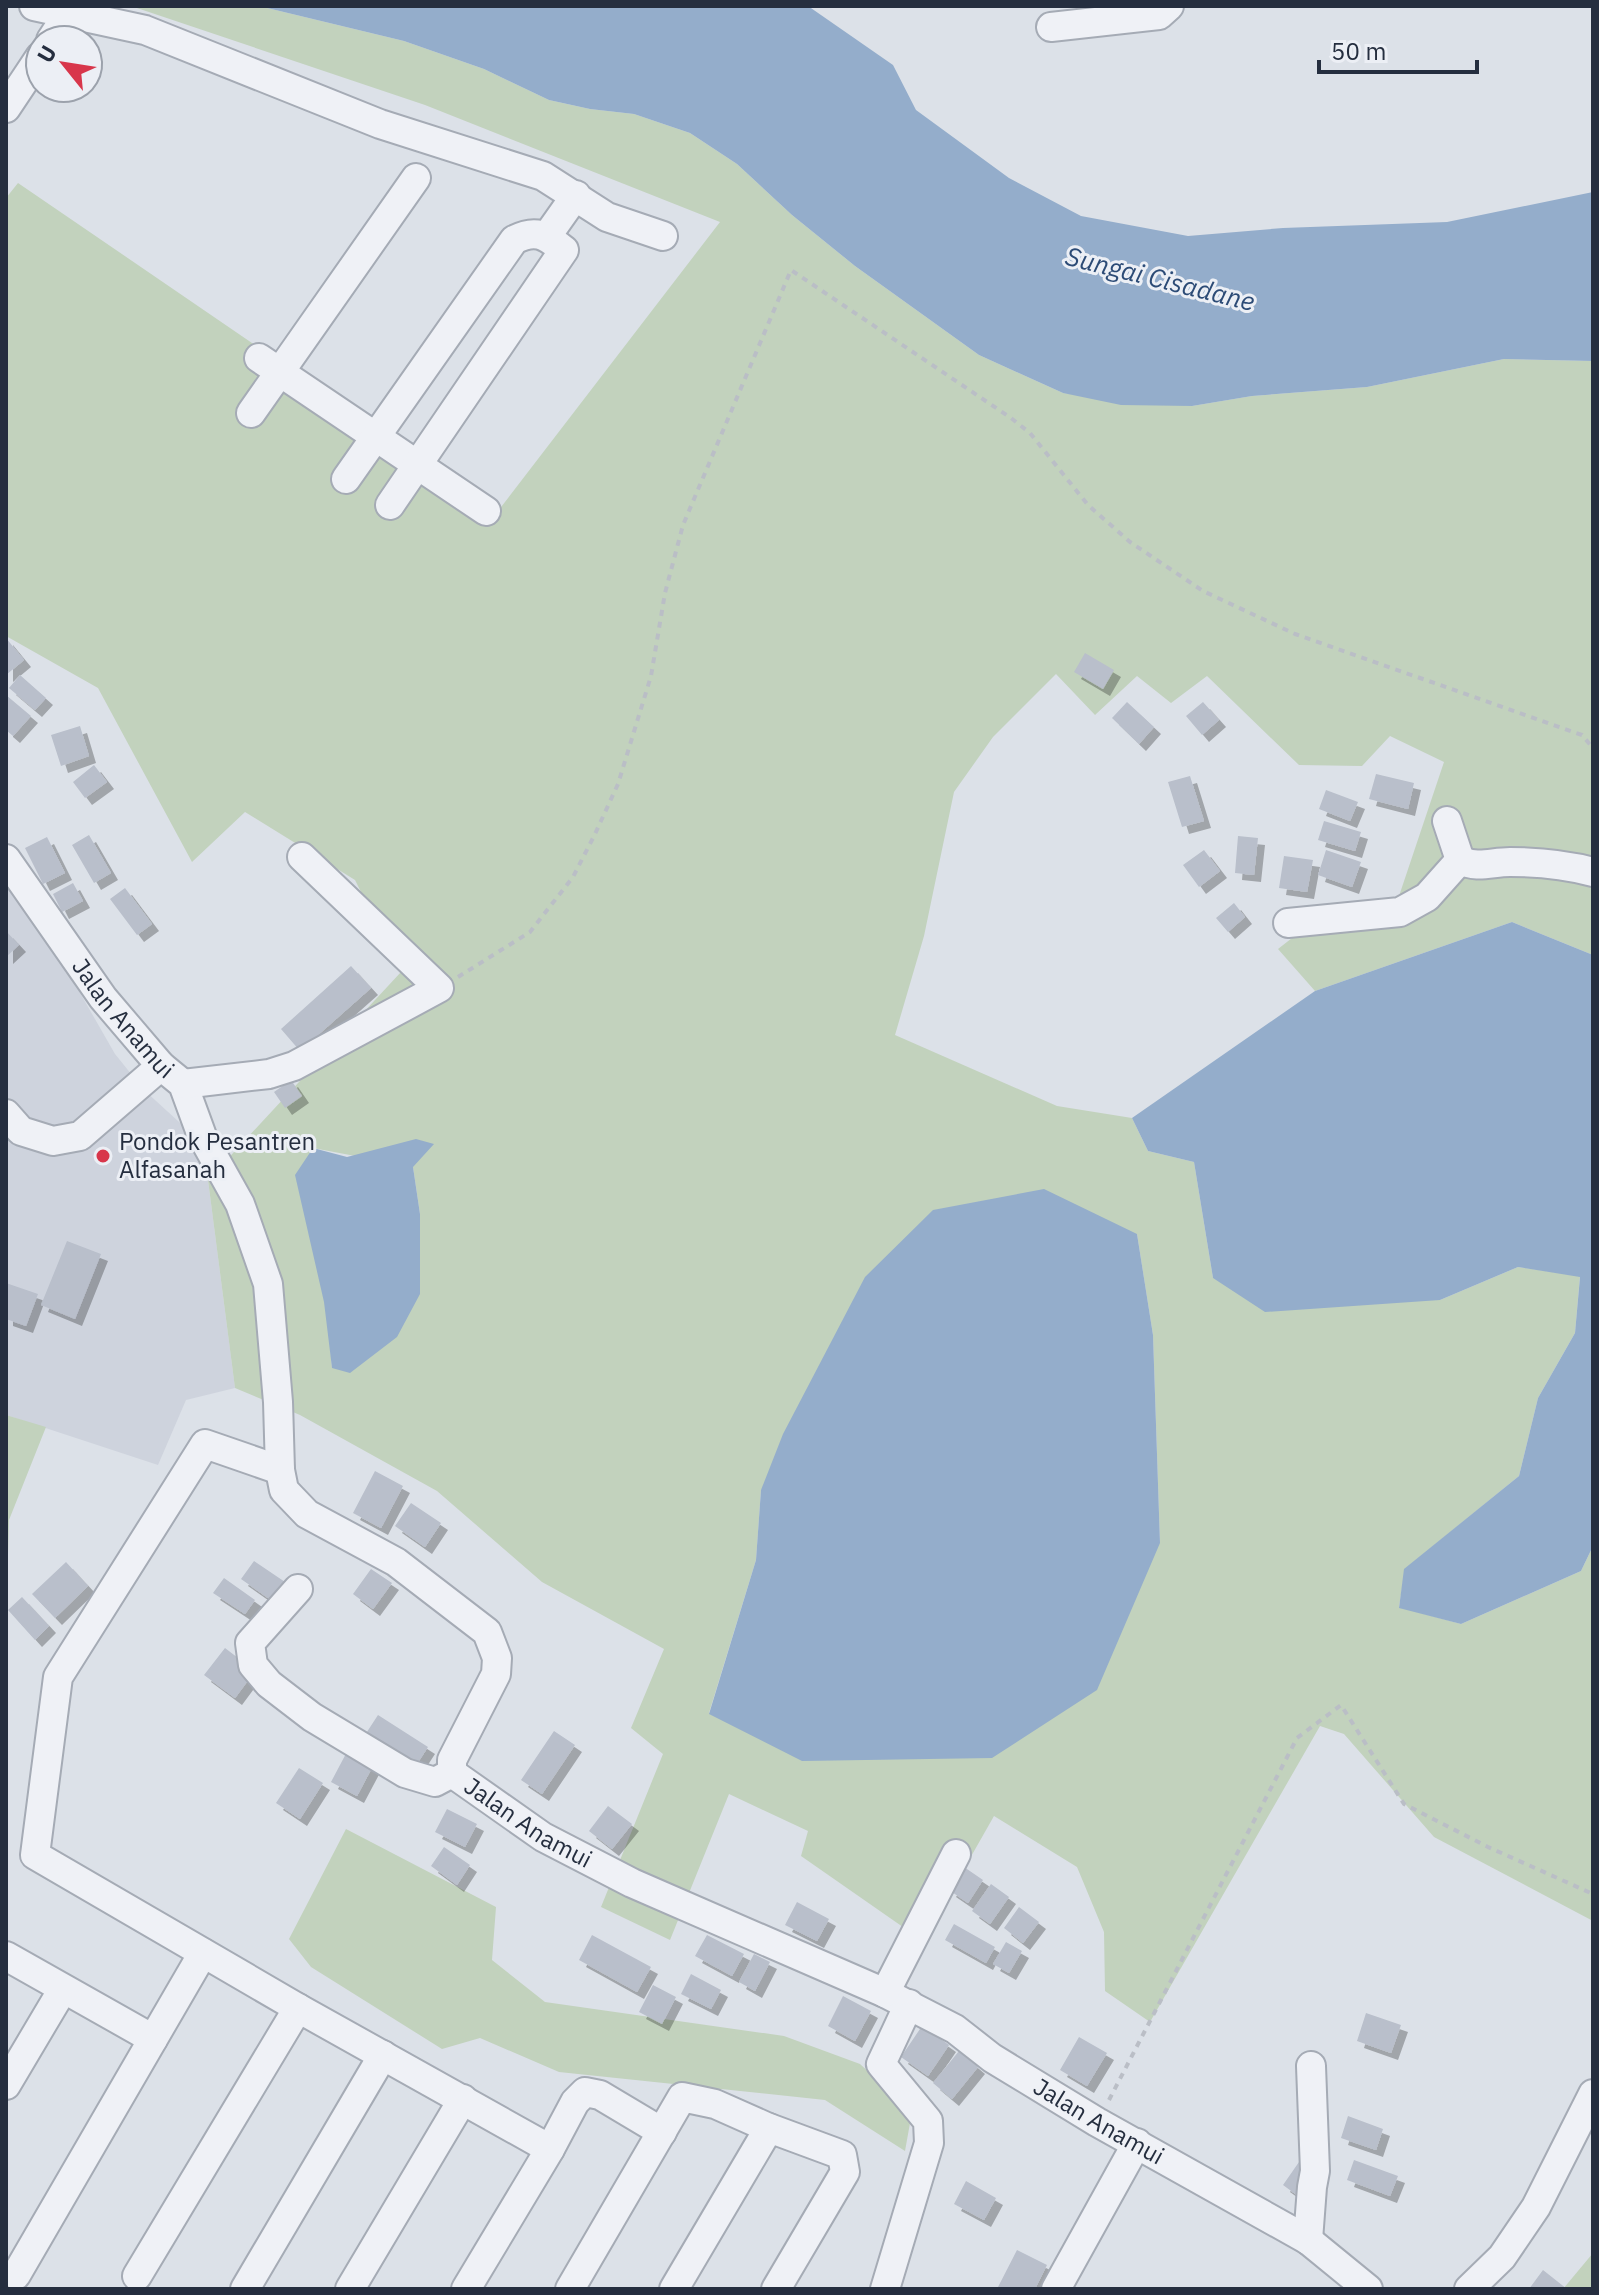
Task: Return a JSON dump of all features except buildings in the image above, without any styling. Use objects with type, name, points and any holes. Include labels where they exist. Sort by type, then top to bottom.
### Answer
[{"type":"street","points":[[34,6],[145,30],[380,124],[543,176],[607,217],[663,236]]},
{"type":"street","points":[[1051,27],[1159,15],[1169,6]]},
{"type":"street","points":[[61,24],[68,14]]},
{"type":"street","points":[[6,108],[24,81]]},
{"type":"street","points":[[251,413],[269,365],[416,178]]},
{"type":"street","points":[[547,236],[576,195]]},
{"type":"street","points":[[346,479],[514,240],[527,233],[547,236],[564,250],[390,505]]},
{"type":"street","points":[[269,365],[486,511]]},
{"type":"street","points":[[1447,821],[1460,860],[1473,867],[1508,862],[1593,872]]},
{"type":"street","points":[[183,1084],[269,1074],[294,1066],[439,988],[302,857]]},
{"type":"street","name":"Jalan Anamui","points":[[6,859],[103,998],[161,1066],[183,1084],[202,1136],[240,1204],[268,1284],[280,1470],[284,1490],[307,1514],[396,1562],[487,1632],[497,1658],[496,1674],[452,1760],[452,1773],[543,1837],[632,1883],[897,1999],[955,2029],[992,2058],[1097,2122],[1308,2240],[1368,2289]]},
{"type":"street","points":[[1288,923],[1400,912],[1427,897],[1460,860]]},
{"type":"street","points":[[6,1114],[21,1131],[53,1141],[80,1136],[161,1066]]},
{"type":"street","points":[[280,1470],[205,1444],[58,1677],[35,1855],[298,2008],[550,2149]]},
{"type":"street","points":[[298,1589],[250,1643],[253,1665],[261,1675],[312,1717],[405,1773],[435,1782],[452,1773]]},
{"type":"street","points":[[885,2289],[929,2143],[928,2121],[881,2064],[897,1999],[956,1854]]},
{"type":"street","points":[[16,2275],[203,1953]]},
{"type":"street","points":[[6,1956],[153,2039]]},
{"type":"street","points":[[9,2074],[63,1989]]},
{"type":"street","points":[[137,2276],[298,2008]]},
{"type":"street","points":[[245,2289],[383,2055]]},
{"type":"street","points":[[1308,2240],[1315,2171],[1311,2066]]},
{"type":"street","points":[[466,2289],[575,2102],[585,2092],[600,2095],[662,2132]]},
{"type":"street","points":[[1469,2289],[1502,2257],[1536,2207],[1593,2094]]},
{"type":"street","points":[[570,2289],[682,2097],[715,2104],[842,2155],[845,2172],[776,2289]]},
{"type":"street","points":[[350,2289],[463,2099]]},
{"type":"street","points":[[674,2289],[769,2128]]},
{"type":"street","points":[[1056,2289],[1137,2143]]},
{"type":"path","points":[[439,988],[530,932],[573,877],[595,834],[618,784],[651,676],[665,593],[683,525],[791,270],[1011,418],[1030,433],[1088,505],[1130,542],[1203,591],[1295,634],[1582,735],[1593,748]]},
{"type":"path","points":[[1097,2122],[1297,1738],[1341,1705],[1404,1804],[1488,1847],[1593,1894]]},
{"type":"shaded area","name":"Pondok Pesantren Alfasanah","points":[[6,878],[68,972],[115,1054],[144,1090],[190,1132],[208,1180],[235,1388],[186,1400],[158,1465],[6,1415]]},
{"type":"green space","points":[[131,6],[259,6],[404,41],[484,69],[549,100],[634,114],[690,133],[737,164],[792,215],[855,266],[979,355],[1063,393],[1192,406],[1252,396],[1367,387],[1504,359],[1593,361],[1593,955],[1512,922],[1315,991],[1278,949],[1324,913],[1396,905],[1444,762],[1390,736],[1362,766],[1299,765],[1207,676],[1171,703],[1137,676],[1095,715],[1056,674],[993,737],[954,792],[924,936],[895,1035],[1057,1106],[1132,1118],[1148,1151],[1194,1162],[1213,1278],[1440,1300],[1518,1267],[1580,1276],[1575,1333],[1538,1398],[1519,1476],[1405,1569],[1399,1607],[1461,1624],[1581,1571],[1593,1546],[1593,1921],[1434,1837],[1344,1734],[1320,1726],[1150,2022],[1105,1991],[1104,1932],[1077,1867],[994,1816],[923,1941],[801,1856],[808,1831],[729,1794],[670,1940],[601,1907],[663,1754],[631,1728],[664,1649],[542,1582],[437,1491],[300,1415],[235,1388],[208,1180],[401,972],[355,880],[245,812],[192,862],[98,688],[6,636],[6,198],[18,183],[498,511],[720,222],[425,105]],"holes":[[[313,1148],[413,1167],[420,1214],[332,1368]],[[1137,1234],[1153,1335],[1160,1543],[709,1713],[756,1560],[761,1490]]]},
{"type":"green space","points":[[6,1415],[46,1427],[9,1520],[6,1623]]},
{"type":"green space","points":[[346,1829],[496,1907],[492,1960],[545,2002],[784,2036],[860,2064],[912,2112],[905,2151],[825,2100],[559,2072],[480,2038],[442,2049],[311,1967],[289,1939]]},
{"type":"green space","points":[[1593,2253],[1593,2289],[1563,2289]]},
{"type":"water","name":"Sungai Cisadane","points":[[259,6],[808,6],[893,65],[916,110],[1009,178],[1081,216],[1188,236],[1283,228],[1447,222],[1593,192],[1593,361],[1504,359],[1367,387],[1252,396],[1192,406],[1121,405],[1063,393],[979,355],[855,266],[792,215],[737,164],[690,133],[634,114],[549,100],[484,69],[404,41]]},
{"type":"water","points":[[1512,922],[1593,955],[1593,1546],[1581,1571],[1461,1624],[1399,1608],[1404,1569],[1519,1476],[1538,1398],[1575,1333],[1580,1277],[1518,1267],[1440,1300],[1265,1312],[1213,1278],[1194,1162],[1148,1151],[1132,1118],[1315,991]]},
{"type":"water","points":[[416,1139],[434,1144],[413,1167],[420,1214],[420,1294],[397,1337],[350,1373],[332,1368],[324,1302],[295,1175],[313,1148],[347,1157]]},
{"type":"water","points":[[1044,1189],[1137,1234],[1153,1335],[1160,1543],[1097,1690],[992,1758],[802,1761],[709,1714],[756,1560],[761,1490],[783,1434],[865,1277],[933,1210]]},
{"type":"place","name":"Pondok Pesantren Alfasanah","points":[[103,1156]]}]
